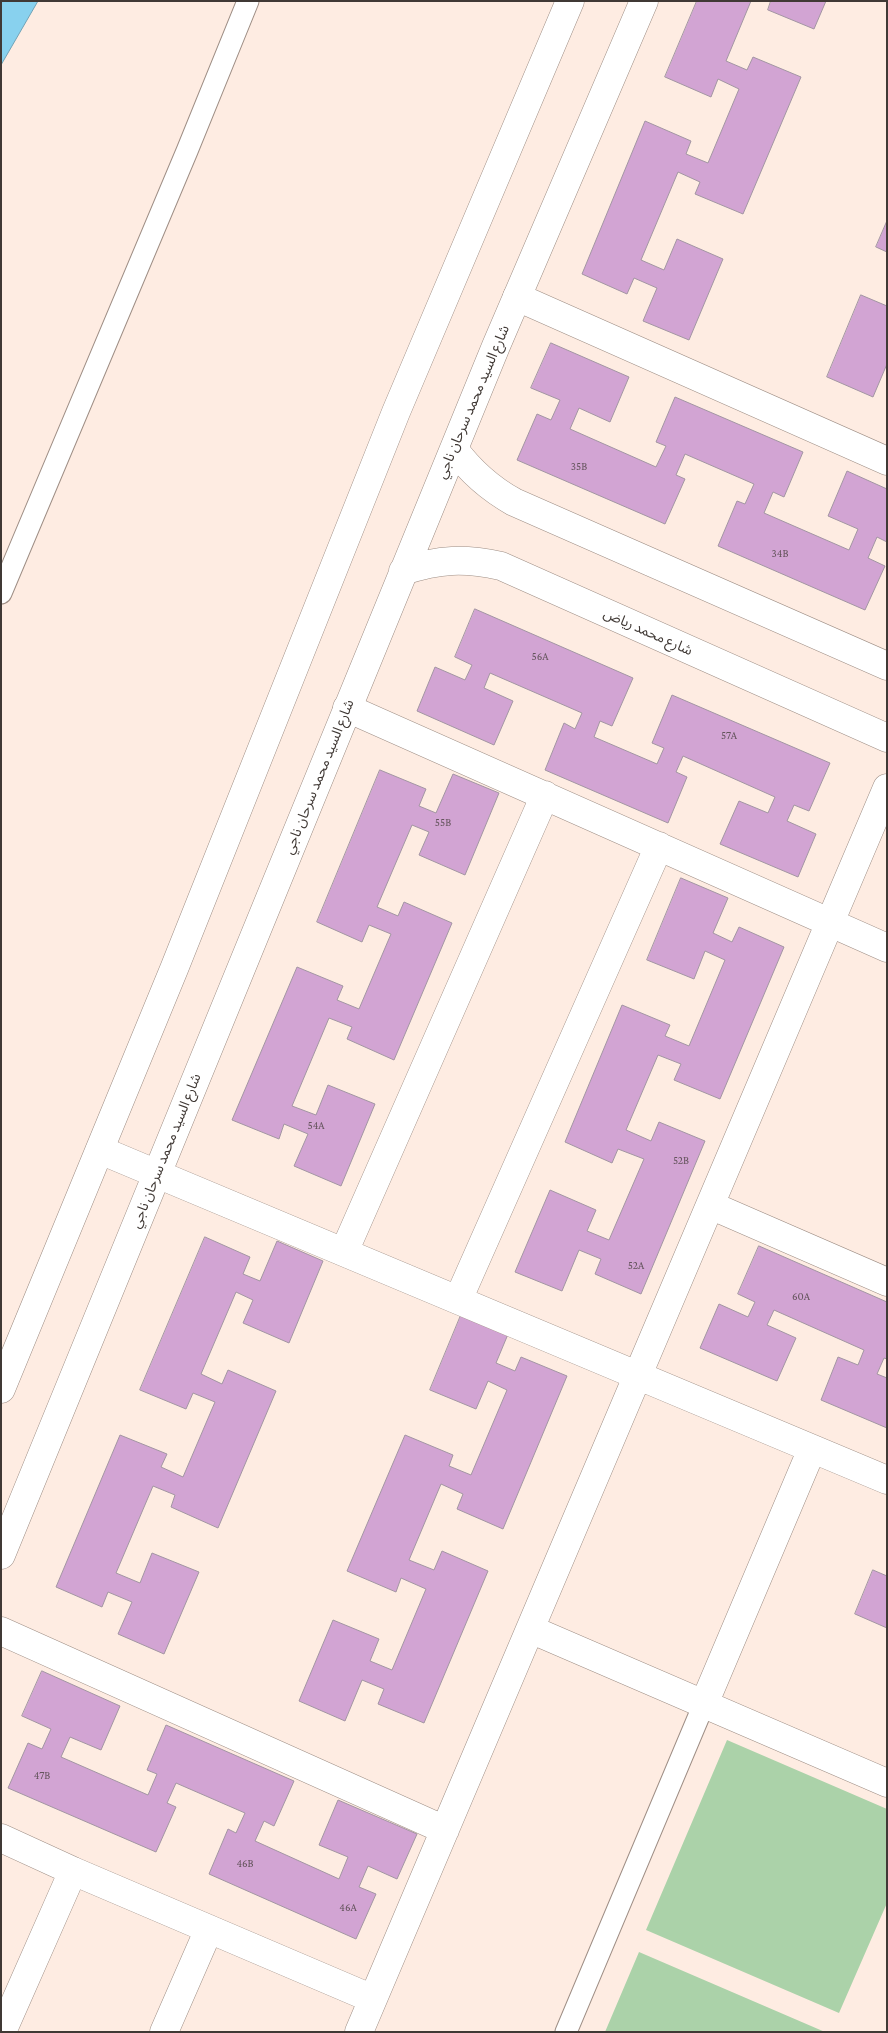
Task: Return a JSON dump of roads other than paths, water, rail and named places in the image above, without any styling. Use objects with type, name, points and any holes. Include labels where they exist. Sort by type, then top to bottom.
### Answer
[{"type":"street","points":[[1,1389],[174,969],[396,412],[570,1]]},
{"type":"street","name":"شارع السيد محمد سرحان ناجي","points":[[1,1555],[403,571],[517,297],[644,1]]},
{"type":"street","points":[[517,297],[887,461]]},
{"type":"street","points":[[454,449],[480,480],[514,502],[887,666]]},
{"type":"street","name":"شارع محمد رياض","points":[[403,571],[428,563],[452,559],[477,560],[501,566],[887,738]]},
{"type":"street","points":[[347,708],[887,948]]},
{"type":"street","points":[[359,2032],[887,788]]},
{"type":"street","points":[[344,1252],[545,796]]},
{"type":"street","points":[[458,1300],[659,846]]},
{"type":"street","points":[[100,1150],[887,1480]]},
{"type":"street","points":[[710,1205],[884,1274]]},
{"type":"street","points":[[704,1704],[812,1449]]},
{"type":"street","points":[[530,1629],[887,1783]]},
{"type":"street","points":[[1,1631],[444,1830]]},
{"type":"street","points":[[1,1838],[72,1871],[373,1999]]},
{"type":"street","points":[[2,2032],[72,1871]]},
{"type":"street","points":[[164,2032],[210,1929]]},
{"type":"lane","points":[[1,593],[248,1]]},
{"type":"lane","points":[[566,2032],[704,1704]]},
{"type":"water","points":[[1,1],[38,1],[1,65]]}]
